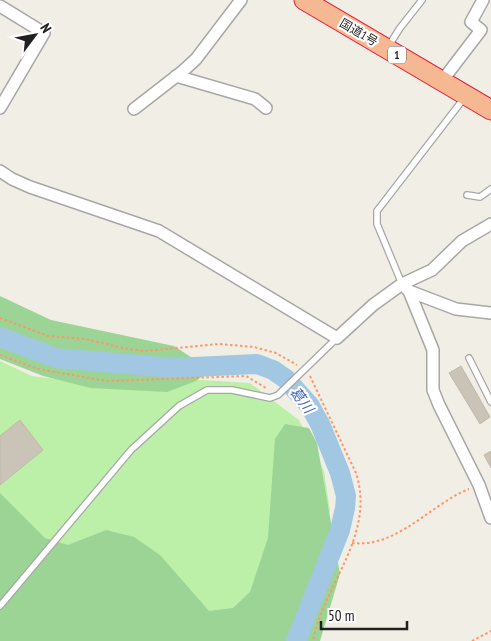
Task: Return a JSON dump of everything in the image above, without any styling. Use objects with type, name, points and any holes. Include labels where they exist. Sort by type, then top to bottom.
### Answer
[{"type":"highway","name":"国道1号","points":[[304,0],[491,110]]},
{"type":"street","points":[[134,109],[196,59],[241,0]]},
{"type":"street","points":[[442,81],[481,30],[471,22],[483,0]]},
{"type":"street","points":[[0,6],[44,33],[0,108]]},
{"type":"street","points":[[176,76],[255,99],[266,108]]},
{"type":"street","points":[[0,171],[12,180],[30,187],[159,231],[337,338],[373,305],[406,288],[432,270],[462,241],[491,224]]},
{"type":"street","points":[[406,288],[456,308],[491,313]]},
{"type":"street","points":[[406,288],[432,350],[433,390],[478,485],[491,518]]},
{"type":"lane","points":[[387,49],[400,28],[422,0]]},
{"type":"lane","points":[[406,288],[377,224],[377,211],[466,96]]},
{"type":"lane","points":[[467,195],[480,197],[491,189]]},
{"type":"lane","points":[[0,606],[131,450],[178,406],[207,390],[232,390],[270,398],[278,395],[337,338]]},
{"type":"lane","points":[[469,358],[491,402]]},
{"type":"path","points":[[0,318],[48,336],[85,339],[144,351],[219,344],[254,347],[276,353],[304,370],[313,380],[351,461],[360,486],[361,508],[356,532],[342,571],[318,620],[313,641]]},
{"type":"path","points":[[0,355],[38,369],[107,381],[246,376],[278,395]]},
{"type":"path","points":[[352,543],[362,544],[388,538],[459,493],[478,485]]},
{"type":"path","points":[[472,641],[491,631]]},
{"type":"green space","points":[[0,296],[51,320],[174,346],[197,361],[207,372],[196,381],[167,392],[91,388],[43,376],[0,359]]},
{"type":"green space","points":[[0,361],[32,376],[107,386],[185,379],[250,383],[299,420],[324,471],[330,511],[316,555],[285,635],[0,641]]},
{"type":"green space","points":[[285,424],[309,428],[317,443],[340,574],[320,641],[0,641],[0,493],[45,538],[68,545],[106,530],[134,537],[160,555],[209,611],[233,608],[250,592],[268,538],[275,439]]},
{"type":"building","points":[[461,366],[490,417],[480,424],[449,373]]},
{"type":"building","points":[[20,420],[43,450],[0,485],[0,436]]},
{"type":"building","points":[[491,451],[491,468],[484,455]]},
{"type":"waterway","name":"葛川","points":[[0,337],[56,358],[174,368],[257,364],[273,370],[286,379],[310,406],[320,424],[340,473],[346,496],[340,530],[296,641]]}]
